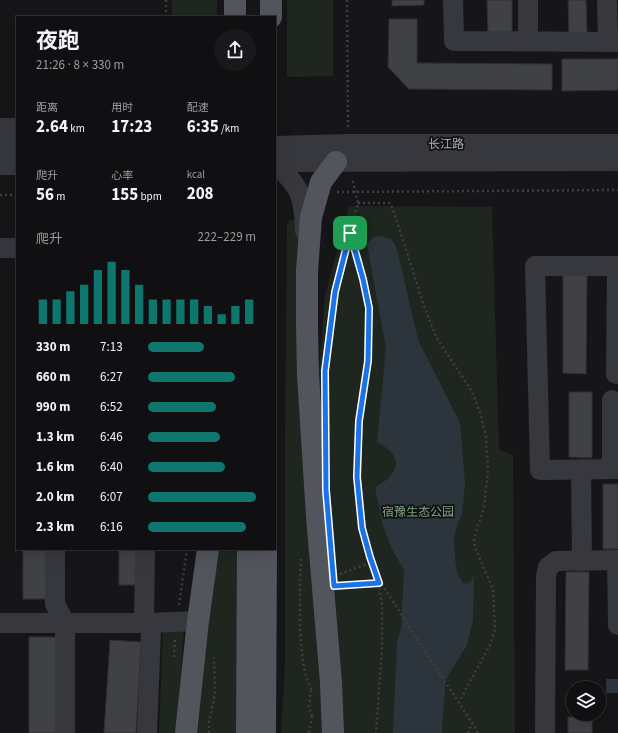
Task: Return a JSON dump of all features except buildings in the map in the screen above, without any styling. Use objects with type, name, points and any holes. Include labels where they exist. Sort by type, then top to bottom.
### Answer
[{"type":"main road","points":[[235,0],[235,16]]},
{"type":"main road","points":[[271,0],[271,16]]},
{"type":"main road","points":[[333,733],[331,683],[317,516],[309,382],[307,271],[311,217],[322,182],[344,156]]},
{"type":"main road","points":[[186,733],[198,621],[208,550]]},
{"type":"main road","points":[[247,733],[248,550]]},
{"type":"main road","points":[[265,733],[266,550]]},
{"type":"street","points":[[454,0],[454,41],[613,42],[606,0]]},
{"type":"street","points":[[528,0],[528,41]]},
{"type":"street","points":[[0,128],[16,128]]},
{"type":"street","name":"长江路","points":[[276,163],[344,156],[618,144]]},
{"type":"street","name":"长江路","points":[[276,146],[344,156],[618,161]]},
{"type":"street","points":[[0,147],[16,147]]},
{"type":"street","points":[[276,164],[290,178],[301,194],[304,208],[307,271]]},
{"type":"street","points":[[0,165],[16,165]]},
{"type":"street","points":[[0,248],[16,248]]},
{"type":"street","points":[[612,400],[615,469],[540,470],[535,266],[617,266],[616,374]]},
{"type":"street","points":[[581,469],[582,561]]},
{"type":"street","points":[[55,550],[56,604],[64,623],[65,733]]},
{"type":"street","points":[[145,550],[146,623],[151,630],[147,733]]},
{"type":"street","points":[[545,733],[546,576],[548,567],[556,561],[617,560],[618,625]]},
{"type":"street","points":[[0,623],[146,623],[198,621]]},
{"type":"path","points":[[166,0],[166,16]]},
{"type":"path","points":[[327,356],[335,292],[358,203],[344,156],[347,0]]},
{"type":"path","points":[[319,192],[618,190]]},
{"type":"path","points":[[0,195],[16,195]]},
{"type":"path","points":[[358,203],[389,202],[393,210],[426,312],[436,337],[471,390],[480,412],[486,436],[488,470],[484,508],[474,538],[474,548],[493,589],[495,629],[490,645],[459,702]]},
{"type":"path","points":[[350,233],[363,279],[369,308],[368,361],[359,421],[357,477],[362,528],[378,578],[382,605],[376,733]]},
{"type":"path","points":[[333,576],[372,562]]},
{"type":"path","points":[[378,578],[459,702],[477,733]]},
{"type":"path","points":[[334,586],[379,583]]},
{"type":"path","points":[[312,689],[309,706],[312,717]]},
{"type":"path","points":[[468,733],[472,723]]},
{"type":"green space","points":[[172,0],[217,0],[217,16],[172,16]]},
{"type":"green space","points":[[287,0],[333,0],[333,76],[287,77]]},
{"type":"green space","name":"宿豫生态公园","points":[[349,206],[492,207],[499,450],[513,455],[515,733],[342,733],[318,382],[325,295]]},
{"type":"green space","points":[[296,220],[300,226],[327,733],[281,733],[285,664],[287,222]]},
{"type":"green space","points":[[219,550],[241,550],[237,733],[194,733],[198,685]]},
{"type":"green space","points":[[184,627],[177,733],[159,733],[163,628]]},
{"type":"shaded area","points":[[379,236],[390,239],[395,246],[398,253],[418,340],[460,423],[465,483],[462,514],[458,522],[454,538],[455,559],[458,576],[464,584],[470,583],[474,575],[473,620],[467,645],[446,679],[442,733],[393,733],[397,642],[401,628],[404,570],[392,549],[383,526],[375,487],[385,481],[393,473],[396,463],[395,458],[390,451],[377,442],[386,348],[367,244],[373,238]]},
{"type":"shaded area","points":[[606,679],[618,679],[618,693],[606,693]]},
{"type":"route","points":[[350,233],[363,279],[369,308],[368,361],[359,421],[357,477],[362,528],[379,583],[334,586],[326,490],[325,371],[335,292],[350,233]]}]
